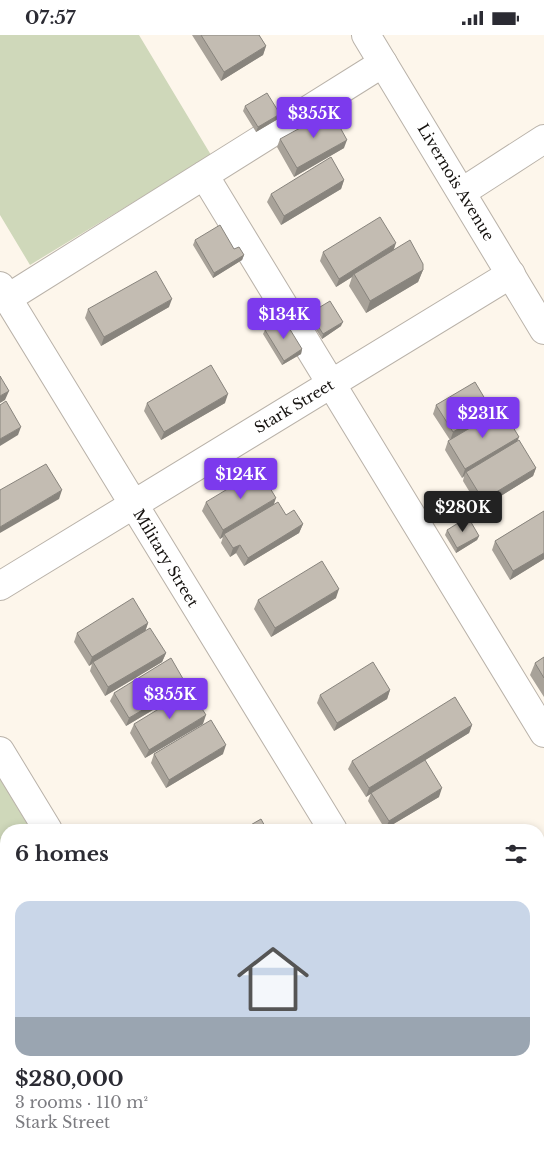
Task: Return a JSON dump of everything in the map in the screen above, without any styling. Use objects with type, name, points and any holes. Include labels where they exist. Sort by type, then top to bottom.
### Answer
[{"type":"street","name":"Livernois Avenue","points":[[366,35],[544,330]]},
{"type":"street","points":[[4,292],[204,175],[383,63]]},
{"type":"street","points":[[462,192],[544,139]]},
{"type":"street","points":[[204,175],[544,733]]},
{"type":"street","name":"Stark Street","points":[[0,586],[133,503],[511,274]]},
{"type":"street","name":"Military Street","points":[[4,292],[328,824]]},
{"type":"street","points":[[0,751],[44,824]]},
{"type":"green space","points":[[0,35],[139,35],[211,155],[30,265],[0,215]]},
{"type":"green space","points":[[0,779],[27,824],[0,824]]},
{"type":"building","points":[[201,35],[259,35],[266,46],[224,72]]},
{"type":"building","points":[[267,93],[280,114],[258,127],[245,106]]},
{"type":"building","points":[[331,111],[347,140],[297,168],[280,139]]},
{"type":"building","points":[[331,157],[344,180],[284,216],[271,194]]},
{"type":"building","points":[[380,217],[396,243],[339,279],[323,252]]},
{"type":"building","points":[[220,225],[234,249],[239,247],[244,255],[214,273],[195,240]]},
{"type":"building","points":[[410,240],[423,264],[423,270],[370,301],[354,274]]},
{"type":"building","points":[[156,271],[172,299],[104,337],[88,309]]},
{"type":"building","points":[[330,301],[343,322],[323,334],[310,313]]},
{"type":"building","points":[[283,318],[302,349],[284,361],[265,330]]},
{"type":"building","points":[[211,365],[228,394],[164,432],[147,403]]},
{"type":"building","points":[[0,376],[9,391],[0,396]]},
{"type":"building","points":[[475,382],[491,409],[453,432],[436,405]]},
{"type":"building","points":[[6,401],[21,427],[0,439],[0,405]]},
{"type":"building","points":[[502,409],[519,437],[465,469],[448,441]]},
{"type":"building","points":[[519,440],[536,468],[483,500],[466,472]]},
{"type":"building","points":[[46,464],[62,490],[0,527],[0,490]]},
{"type":"building","points":[[259,470],[276,498],[223,530],[206,502]]},
{"type":"building","points":[[278,502],[286,515],[294,510],[303,524],[248,558],[240,545],[233,548],[224,534]]},
{"type":"building","points":[[544,511],[544,553],[513,571],[495,541]]},
{"type":"building","points":[[468,517],[479,536],[457,548],[447,530]]},
{"type":"building","points":[[322,561],[339,589],[275,628],[258,600]]},
{"type":"building","points":[[133,598],[148,623],[92,657],[77,633]]},
{"type":"building","points":[[150,628],[166,653],[108,687],[93,662]]},
{"type":"building","points":[[544,657],[544,678],[535,663]]},
{"type":"building","points":[[171,658],[186,684],[129,718],[114,693]]},
{"type":"building","points":[[373,662],[390,690],[337,723],[320,695]]},
{"type":"building","points":[[190,690],[206,715],[149,750],[134,724]]},
{"type":"building","points":[[455,697],[472,725],[369,788],[352,761]]},
{"type":"building","points":[[211,720],[226,745],[169,780],[154,754]]},
{"type":"building","points":[[425,760],[442,788],[389,821],[371,793]]},
{"type":"building","points":[[261,819],[264,824],[252,824]]}]
